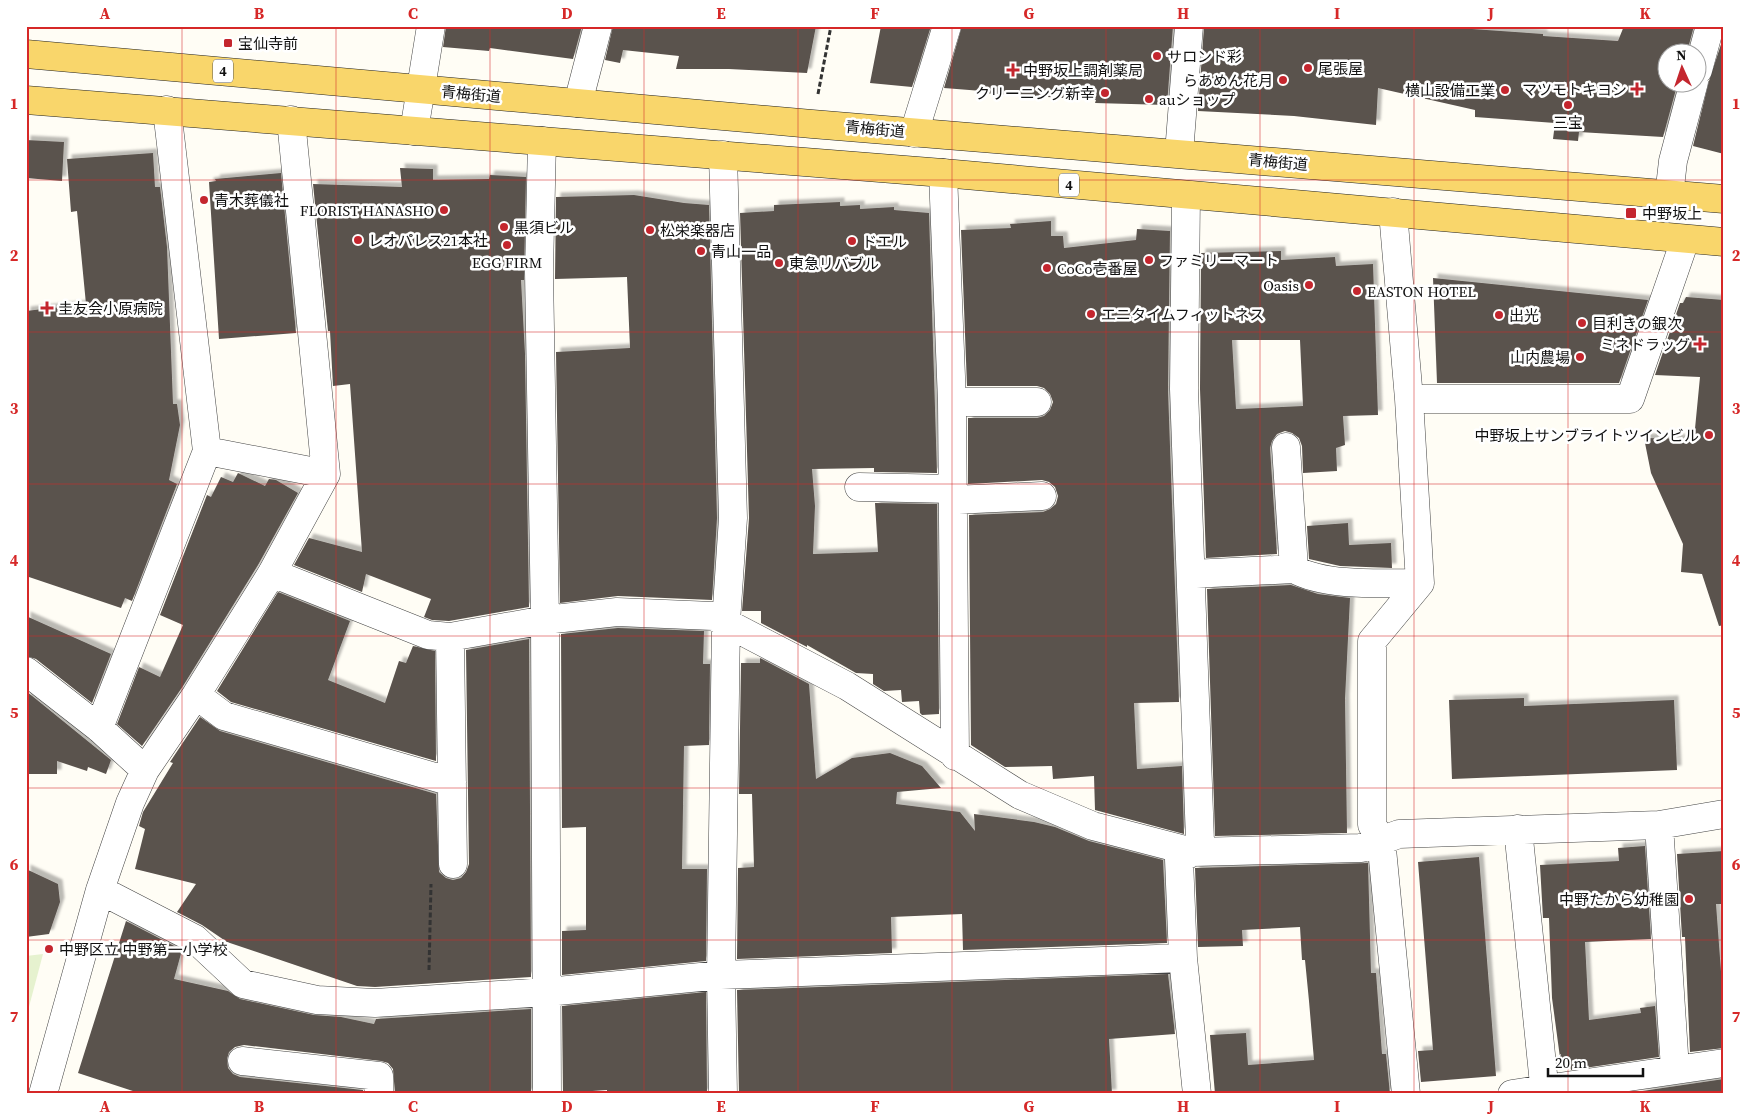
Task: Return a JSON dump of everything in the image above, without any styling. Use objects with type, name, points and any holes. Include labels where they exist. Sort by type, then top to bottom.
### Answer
[{"type":"main road","name":"青梅街道","points":[[26,54],[914,133],[1179,153],[1669,196],[1724,199]]},
{"type":"main road","name":"4","points":[[26,100],[723,155],[1724,242]]},
{"type":"street","points":[[414,131],[431,26]]},
{"type":"street","points":[[578,104],[598,26]]},
{"type":"street","points":[[914,133],[947,26]]},
{"type":"street","points":[[1179,153],[1189,26]]},
{"type":"street","points":[[1706,42],[1710,26]]},
{"type":"street","points":[[1669,196],[1673,161],[1691,92]]},
{"type":"street","points":[[99,728],[207,451],[167,110]]},
{"type":"street","points":[[43,1094],[100,890],[130,803],[145,770],[196,695],[272,572],[326,474],[291,120]]},
{"type":"street","points":[[542,141],[539,272],[545,620],[547,1094]]},
{"type":"street","points":[[723,155],[733,518],[726,622],[721,975],[723,1094]]},
{"type":"street","points":[[943,174],[952,402],[955,756]]},
{"type":"street","points":[[1186,195],[1184,390],[1200,841],[1193,852],[1179,859],[1183,958],[1197,1094]]},
{"type":"street","points":[[1393,212],[1409,399],[1420,583],[1372,641],[1372,825],[1381,839],[1406,1094]]},
{"type":"street","points":[[1409,399],[1630,399],[1685,240]]},
{"type":"street","points":[[952,402],[1037,402]]},
{"type":"street","points":[[1286,447],[1294,569]]},
{"type":"street","points":[[207,451],[326,474]]},
{"type":"street","points":[[859,487],[953,495],[1042,496]]},
{"type":"street","points":[[1191,574],[1294,569],[1305,575],[1366,584],[1420,583]]},
{"type":"street","points":[[272,572],[428,635],[450,637],[545,620],[617,612],[714,616],[847,686],[955,756],[1020,795],[1093,826],[1193,852],[1361,848],[1381,839],[1399,834],[1659,825],[1724,814]]},
{"type":"street","points":[[450,637],[452,864]]},
{"type":"street","points":[[26,670],[99,728],[145,770]]},
{"type":"street","points":[[196,695],[224,716],[452,782]]},
{"type":"street","points":[[1659,825],[1675,1069]]},
{"type":"street","points":[[1518,829],[1545,1091]]},
{"type":"street","points":[[100,890],[195,940],[243,984],[317,1000],[375,1003],[547,992],[721,975],[1183,958]]},
{"type":"street","points":[[242,1061],[379,1076],[379,1094]]},
{"type":"street","points":[[1512,1094],[1545,1091],[1675,1069],[1724,1063]]},
{"type":"path","points":[[812,124],[831,26]]},
{"type":"path","points":[[429,1000],[432,865],[452,864]]},
{"type":"green space","points":[[43,954],[26,1018],[26,956]]},
{"type":"building","points":[[446,26],[582,26],[573,59],[490,48],[489,51],[443,47]]},
{"type":"building","points":[[613,26],[816,26],[807,73],[729,69],[676,69],[679,56],[623,50],[620,63],[605,60]]},
{"type":"building","points":[[881,26],[931,26],[912,87],[870,83]]},
{"type":"building","points":[[962,26],[1173,26],[1167,105],[1095,103],[1096,100],[981,93],[982,91],[944,88]]},
{"type":"building","points":[[1204,26],[1472,26],[1472,29],[1618,41],[1624,26],[1694,26],[1690,42],[1658,42],[1658,92],[1675,92],[1663,137],[1579,132],[1578,141],[1553,139],[1555,123],[1475,117],[1475,110],[1378,88],[1376,125],[1294,116],[1198,111]]},
{"type":"building","points":[[1724,35],[1724,154],[1693,146],[1706,92],[1708,92],[1709,81]]},
{"type":"building","points":[[26,140],[64,142],[62,181],[26,178]]},
{"type":"building","points":[[153,153],[155,187],[160,187],[167,247],[173,404],[177,404],[180,425],[169,480],[177,484],[132,601],[125,598],[121,608],[26,576],[26,311],[86,304],[77,211],[71,212],[67,159]]},
{"type":"building","points":[[400,168],[433,169],[433,180],[489,179],[490,175],[526,177],[524,280],[521,280],[525,354],[529,607],[449,621],[432,620],[424,617],[431,599],[366,574],[362,592],[294,565],[309,538],[362,552],[350,384],[333,386],[330,331],[328,331],[313,184],[402,187]]},
{"type":"building","points":[[281,173],[296,333],[219,339],[209,182],[216,181],[215,179]]},
{"type":"building","points":[[634,195],[709,205],[717,518],[712,600],[618,596],[560,603],[556,352],[630,348],[627,277],[555,279],[556,197]]},
{"type":"building","points":[[840,202],[840,206],[860,205],[860,209],[894,207],[894,210],[929,213],[937,473],[874,472],[874,468],[812,469],[815,506],[813,554],[878,552],[875,503],[937,504],[939,714],[922,715],[920,713],[919,701],[902,702],[901,690],[884,691],[873,684],[873,674],[856,673],[807,645],[807,647],[761,623],[761,611],[742,611],[749,518],[740,213],[774,211],[774,205]]},
{"type":"building","points":[[1051,221],[1051,236],[1063,236],[1064,248],[1136,240],[1137,229],[1170,231],[1168,390],[1179,702],[1134,703],[1137,769],[1182,766],[1184,834],[1095,810],[1094,776],[1053,779],[1052,766],[1005,767],[971,745],[969,515],[1043,512],[1056,504],[1058,496],[1055,487],[1049,482],[1042,480],[968,484],[968,418],[1037,418],[1044,416],[1050,410],[1053,402],[1050,394],[1044,388],[1037,386],[967,386],[961,230],[1011,228],[1010,224]]},
{"type":"building","points":[[1281,251],[1281,260],[1335,257],[1336,266],[1373,264],[1378,415],[1343,416],[1345,445],[1336,448],[1337,471],[1303,473],[1302,446],[1299,438],[1285,431],[1277,434],[1270,448],[1277,554],[1206,558],[1200,389],[1201,253]],"holes":[[[1232,340],[1300,340],[1303,406],[1236,409]]]},
{"type":"building","points":[[1433,278],[1648,300],[1619,383],[1437,383]]},
{"type":"building","name":"中野坂上サンブライトツインビル","points":[[1686,297],[1724,300],[1724,625],[1719,626],[1702,574],[1681,572],[1683,544],[1651,473],[1644,438],[1694,439],[1700,377],[1655,375],[1680,303],[1683,303]]},
{"type":"building","points":[[238,473],[265,486],[269,479],[276,480],[298,493],[258,565],[183,686],[142,746],[117,724],[139,667],[160,677],[183,625],[160,615],[207,495],[211,497],[221,477],[233,482]]},
{"type":"building","points":[[1348,523],[1349,545],[1391,543],[1392,568],[1340,566],[1309,559],[1307,526]]},
{"type":"building","points":[[1291,585],[1318,594],[1350,598],[1345,699],[1347,833],[1215,836],[1207,589]]},
{"type":"building","points":[[278,592],[350,621],[328,680],[385,703],[399,661],[406,663],[413,646],[435,651],[436,761],[231,702],[217,691]]},
{"type":"building","points":[[26,616],[111,654],[92,703],[36,659],[26,656]]},
{"type":"building","points":[[618,628],[704,631],[703,664],[710,664],[709,745],[684,746],[682,869],[707,869],[706,961],[562,975],[562,931],[586,930],[586,827],[562,828],[561,634]]},
{"type":"building","points":[[529,639],[531,977],[375,987],[357,986],[227,942],[202,925],[177,912],[196,884],[135,869],[145,829],[139,826],[143,812],[173,763],[170,762],[200,717],[220,731],[436,794],[439,872],[446,878],[453,880],[461,878],[469,864],[466,650]]},
{"type":"building","points":[[760,658],[809,684],[816,779],[852,758],[890,753],[922,766],[941,788],[897,792],[896,804],[960,812],[975,831],[974,814],[1034,822],[1055,827],[1089,841],[1163,860],[1167,943],[963,950],[962,914],[891,917],[892,953],[737,959],[738,868],[754,867],[752,794],[739,794],[741,663],[760,663]]},
{"type":"building","points":[[26,691],[111,760],[106,774],[88,767],[87,771],[57,761],[57,774],[26,774]]},
{"type":"building","points":[[1524,698],[1524,706],[1674,700],[1677,770],[1452,779],[1449,700]]},
{"type":"building","points":[[1645,846],[1651,939],[1585,942],[1589,1020],[1641,1013],[1640,1008],[1655,1006],[1659,1057],[1571,1070],[1570,1063],[1561,1065],[1552,998],[1549,918],[1543,918],[1540,865],[1619,861],[1618,848]]},
{"type":"building","points":[[1724,851],[1724,904],[1716,904],[1724,1012],[1724,1048],[1690,1052],[1685,937],[1682,937],[1677,854]]},
{"type":"building","points":[[1479,857],[1496,1076],[1421,1082],[1418,1051],[1433,1050],[1418,862]]},
{"type":"building","points":[[1368,863],[1371,973],[1376,973],[1382,1054],[1386,1054],[1390,1094],[1215,1094],[1210,1035],[1246,1033],[1248,1065],[1314,1060],[1309,1001],[1305,960],[1302,960],[1300,927],[1242,930],[1243,946],[1198,947],[1195,868]]},
{"type":"building","points":[[26,869],[58,884],[60,902],[49,934],[26,937]]},
{"type":"building","points":[[126,921],[182,950],[174,979],[228,991],[240,999],[314,1015],[341,1017],[374,1024],[376,1019],[531,1009],[531,1094],[395,1094],[393,1069],[388,1063],[244,1045],[235,1047],[229,1052],[227,1059],[228,1068],[233,1074],[240,1077],[363,1090],[363,1094],[142,1094],[78,1073]]},
{"type":"building","points":[[1168,974],[1175,1034],[1109,1039],[1112,1094],[739,1094],[737,990]]},
{"type":"building","points":[[706,992],[707,1094],[607,1094],[607,1090],[563,1093],[562,1006]]},
{"type":"building","points":[[1724,1079],[1724,1094],[1622,1094]]},
{"type":"place","name":"宝仙寺前","points":[[228,43]]},
{"type":"place","name":"サロンド彩","points":[[1157,56]]},
{"type":"place","name":"尾張屋","points":[[1308,68]]},
{"type":"place","name":"中野坂上調剤薬局","points":[[1013,70]]},
{"type":"place","name":"らあめん花月","points":[[1283,80]]},
{"type":"place","name":"マツモトキヨシ","points":[[1637,89]]},
{"type":"place","name":"横山設備工業","points":[[1505,90]]},
{"type":"place","name":"クリーニング新幸","points":[[1105,93]]},
{"type":"place","name":"auショップ","points":[[1149,99]]},
{"type":"place","name":"三宝","points":[[1568,105]]},
{"type":"place","name":"青木葬儀社","points":[[204,200]]},
{"type":"place","name":"FLORIST HANASHO","points":[[444,210]]},
{"type":"place","name":"中野坂上","points":[[1631,213]]},
{"type":"place","name":"黒須ビル","points":[[504,227]]},
{"type":"place","name":"松栄楽器店","points":[[650,230]]},
{"type":"place","name":"レオパレス21本社","points":[[358,240]]},
{"type":"place","name":"ドエル","points":[[852,241]]},
{"type":"place","name":"EGG FIRM","points":[[507,245]]},
{"type":"place","name":"青山一品","points":[[701,251]]},
{"type":"place","name":"ファミリーマート","points":[[1149,260]]},
{"type":"place","name":"東急リバブル","points":[[779,263]]},
{"type":"place","name":"CoCo壱番屋","points":[[1047,268]]},
{"type":"place","name":"Oasis","points":[[1309,285]]},
{"type":"place","name":"EASTON HOTEL","points":[[1357,291]]},
{"type":"place","name":"圭友会小原病院","points":[[47,308]]},
{"type":"place","name":"エニタイムフィットネス","points":[[1091,314]]},
{"type":"place","name":"出光","points":[[1499,315]]},
{"type":"place","name":"目利きの銀次","points":[[1582,323]]},
{"type":"place","name":"ミネドラッグ","points":[[1700,344]]},
{"type":"place","name":"山内農場","points":[[1580,357]]},
{"type":"place","name":"中野坂上サンブライトツインビル","points":[[1709,435]]},
{"type":"place","name":"中野たから幼稚園","points":[[1689,899]]},
{"type":"place","name":"中野区立 中野第一小学校","points":[[49,949]]}]
